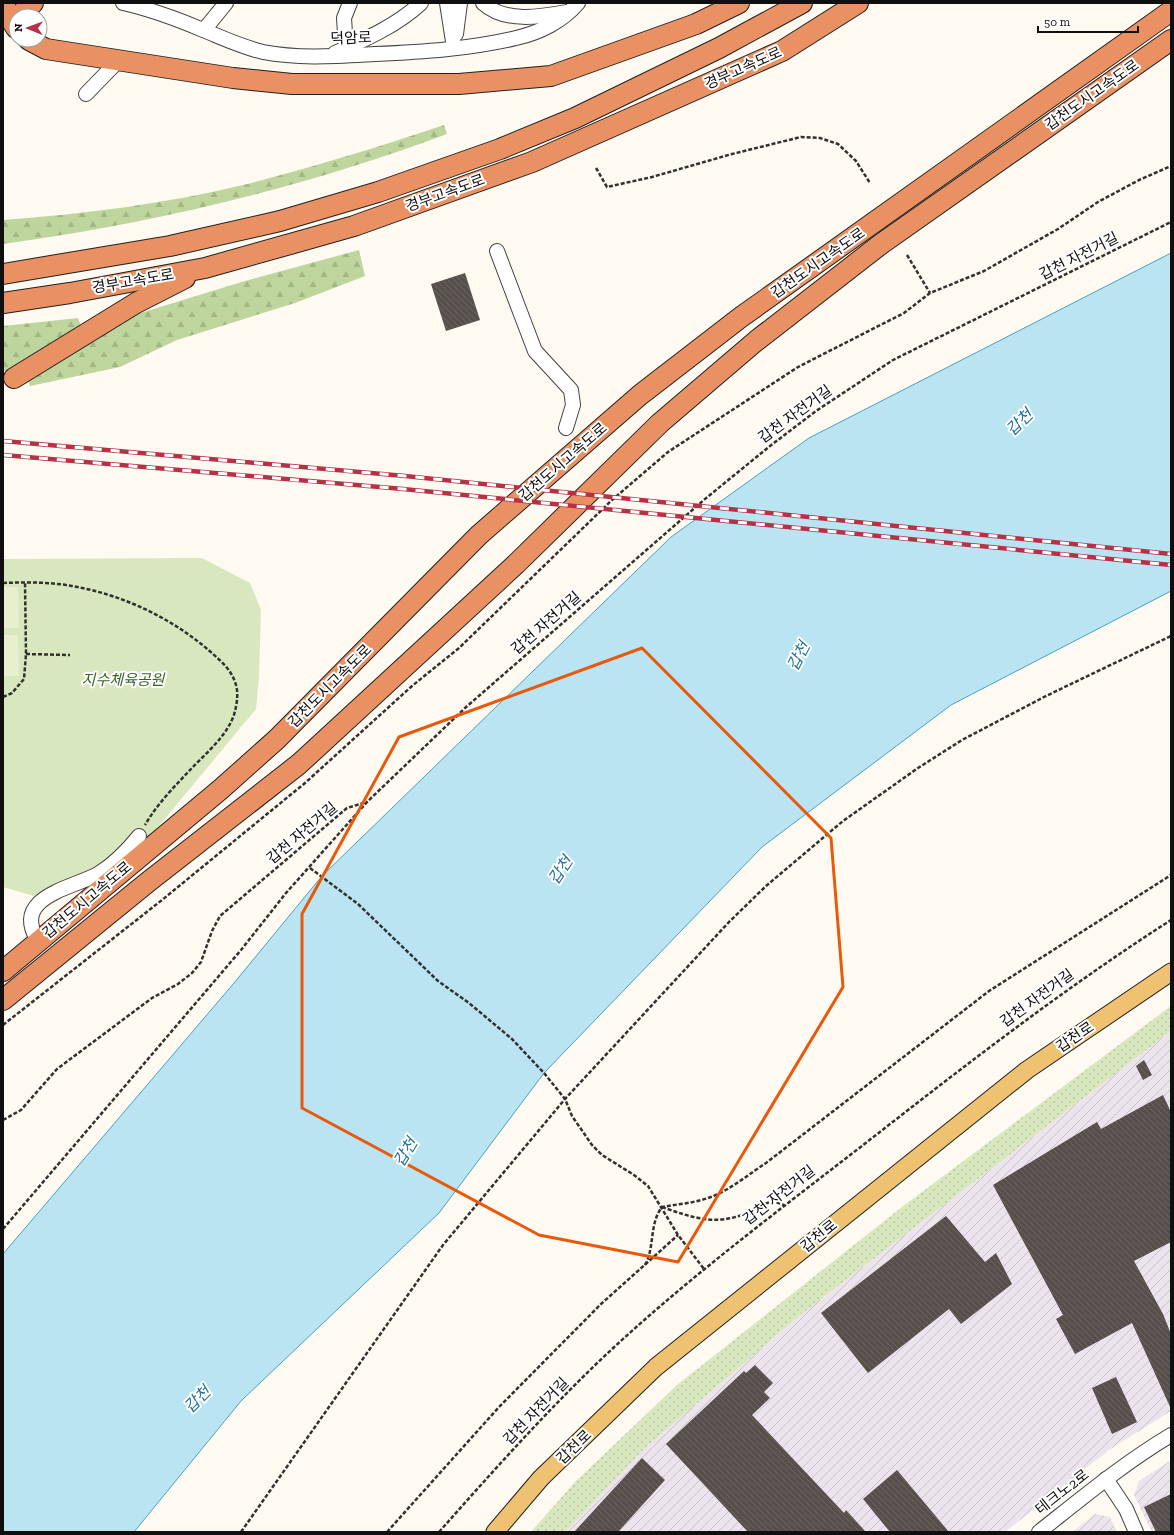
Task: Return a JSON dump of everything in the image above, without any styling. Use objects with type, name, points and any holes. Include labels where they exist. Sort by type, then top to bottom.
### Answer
[{"type":"highway","points":[[4,3],[8,16]]},
{"type":"highway","points":[[44,48],[233,78],[292,84],[459,84],[551,76],[696,24],[739,3]]},
{"type":"highway","name":"경부고속도로","points":[[3,274],[177,244],[280,221],[378,192],[500,149],[575,118],[720,48],[802,3]]},
{"type":"highway","name":"경부고속도로","points":[[3,303],[70,293],[205,268],[354,226],[532,162],[782,51],[858,3]]},
{"type":"highway","name":"갑천도시고속도로","points":[[3,971],[221,789],[271,744],[479,535],[640,395],[741,317],[1171,11]]},
{"type":"highway","name":"갑천도시고속도로","points":[[3,1000],[148,882],[300,764],[516,564],[660,423],[756,341],[881,244],[1171,40]]},
{"type":"highway","points":[[14,378],[136,303],[205,268]]},
{"type":"main road","name":"갑천로","points":[[495,1532],[541,1478],[656,1367],[1027,1070],[1171,972]]},
{"type":"street","name":"덕암로","points":[[123,3],[177,19],[238,45],[263,52],[294,56],[328,56],[454,48],[517,38],[547,28],[575,7]]},
{"type":"street","points":[[204,30],[226,3]]},
{"type":"street","points":[[346,48],[344,18],[350,3]]},
{"type":"street","points":[[328,56],[405,18],[421,3]]},
{"type":"street","points":[[447,3],[454,48]]},
{"type":"street","points":[[454,48],[460,3]]},
{"type":"street","points":[[482,3],[488,8],[508,16],[549,15],[575,7]]},
{"type":"street","points":[[86,94],[119,60]]},
{"type":"street","points":[[497,251],[535,352],[570,390],[573,405],[566,428]]},
{"type":"street","points":[[38,941],[31,930],[30,922],[32,913],[38,904],[52,893],[102,871],[128,851],[139,836]]},
{"type":"street","name":"테크노2로","points":[[1039,1532],[1142,1452],[1171,1435]]},
{"type":"street","name":"테크노2로","points":[[1106,1479],[1126,1509],[1136,1532]]},
{"type":"path","points":[[596,168],[606,187],[652,177],[770,144],[801,137],[820,138],[838,144],[856,161],[870,183]]},
{"type":"path","points":[[3,1025],[162,900],[305,783],[412,686],[459,648],[612,500],[668,452],[798,367],[904,313],[930,293],[984,272],[1051,233],[1098,202],[1139,180],[1171,166]]},
{"type":"path","name":"갑천 자전거길","points":[[3,1120],[21,1110],[57,1069],[152,998],[178,984],[192,973],[200,962],[212,931],[220,916],[347,808],[367,802],[465,708],[770,446],[816,411],[893,360],[1171,222]]},
{"type":"path","points":[[907,255],[930,293]]},
{"type":"path","points":[[3,582],[25,582],[73,586],[111,596],[147,610],[169,621],[203,646],[226,666],[235,682],[238,695],[230,726],[221,739],[190,769],[152,813],[139,836]]},
{"type":"path","points":[[3,697],[12,693],[24,679],[26,654],[25,582]]},
{"type":"path","points":[[241,1532],[443,1245],[565,1098],[729,922],[766,886],[842,821],[912,772],[962,740],[1046,696],[1171,636]]},
{"type":"path","points":[[26,654],[70,655]]},
{"type":"path","points":[[3,1228],[367,802]]},
{"type":"path","points":[[310,868],[358,904],[438,981],[469,1003],[512,1039],[565,1098],[578,1126],[592,1145],[602,1155],[634,1175],[648,1186],[678,1235],[704,1269]]},
{"type":"path","points":[[662,1207],[690,1203],[711,1197],[766,1163],[989,991],[1171,875]]},
{"type":"path","name":"갑천 자전거길","points":[[439,1532],[486,1478],[609,1352],[704,1269],[784,1204],[1010,1031],[1101,965],[1171,920]]},
{"type":"path","points":[[662,1207],[689,1216],[717,1221],[744,1214],[773,1201],[784,1204]]},
{"type":"path","points":[[645,1265],[649,1258],[654,1223],[662,1207]]},
{"type":"path","points":[[387,1532],[499,1407],[601,1304],[678,1235]]},
{"type":"highlighted area","points":[[642,648],[831,838],[843,987],[678,1262],[539,1235],[302,1108],[302,914],[399,737]]},
{"type":"shaded area","points":[[1171,1031],[1171,1411],[1109,1450],[1005,1532],[565,1532],[647,1446],[804,1312]]},
{"type":"shaded area","points":[[1171,1460],[1171,1532],[1152,1532],[1134,1495],[1139,1481]]},
{"type":"shaded area","points":[[1095,1514],[1110,1517],[1117,1532],[1072,1532]]},
{"type":"green space","points":[[444,125],[447,134],[338,171],[283,187],[117,226],[3,244],[3,220],[64,215],[154,203],[213,192],[319,164]]},
{"type":"green space","points":[[359,250],[365,276],[295,303],[177,340],[120,367],[30,386],[27,377],[134,315],[245,281]]},
{"type":"green space","points":[[78,318],[81,326],[14,370],[3,371],[3,326]]},
{"type":"green space","name":"지수체육공원","points":[[202,558],[250,583],[261,610],[259,676],[256,709],[153,833],[90,888],[34,896],[3,887],[3,559]]},
{"type":"green space","points":[[3,587],[18,587],[19,628],[3,628]]},
{"type":"green space","points":[[3,635],[18,635],[19,676],[3,676]]},
{"type":"green space","points":[[1171,1006],[1171,1031],[804,1312],[647,1446],[565,1532],[531,1532],[575,1482],[677,1385],[902,1207]]},
{"type":"water","name":"갑천","points":[[1171,253],[1171,591],[951,705],[762,847],[544,1073],[439,1213],[241,1401],[134,1532],[3,1532],[3,1254],[234,983],[322,876],[671,537],[809,438]]},
{"type":"building","points":[[465,273],[480,320],[446,331],[431,284]]},
{"type":"building","points":[[1144,1060],[1152,1075],[1143,1080],[1136,1066]]},
{"type":"building","points":[[1163,1095],[1171,1112],[1171,1242],[1134,1261],[1163,1314],[1171,1334],[1171,1409],[1132,1323],[1075,1354],[1056,1319],[1063,1315],[993,1185],[1097,1122],[1101,1129]]},
{"type":"building","points":[[946,1216],[985,1262],[996,1253],[1012,1284],[961,1324],[949,1309],[868,1373],[821,1313]]},
{"type":"building","points":[[755,1365],[773,1383],[764,1392],[770,1398],[752,1415],[844,1513],[846,1510],[866,1532],[748,1532],[666,1444],[744,1371],[746,1373]]},
{"type":"building","points":[[1116,1377],[1137,1422],[1112,1434],[1092,1388]]},
{"type":"building","points":[[642,1458],[665,1480],[618,1532],[574,1532]]},
{"type":"building","points":[[897,1470],[949,1532],[890,1532],[863,1499]]},
{"type":"building","points":[[1171,1494],[1171,1532],[1156,1532],[1144,1507]]},
{"type":"railway","points":[[3,441],[405,476],[1171,554]]},
{"type":"railway","points":[[3,455],[403,489],[1171,565]]}]
